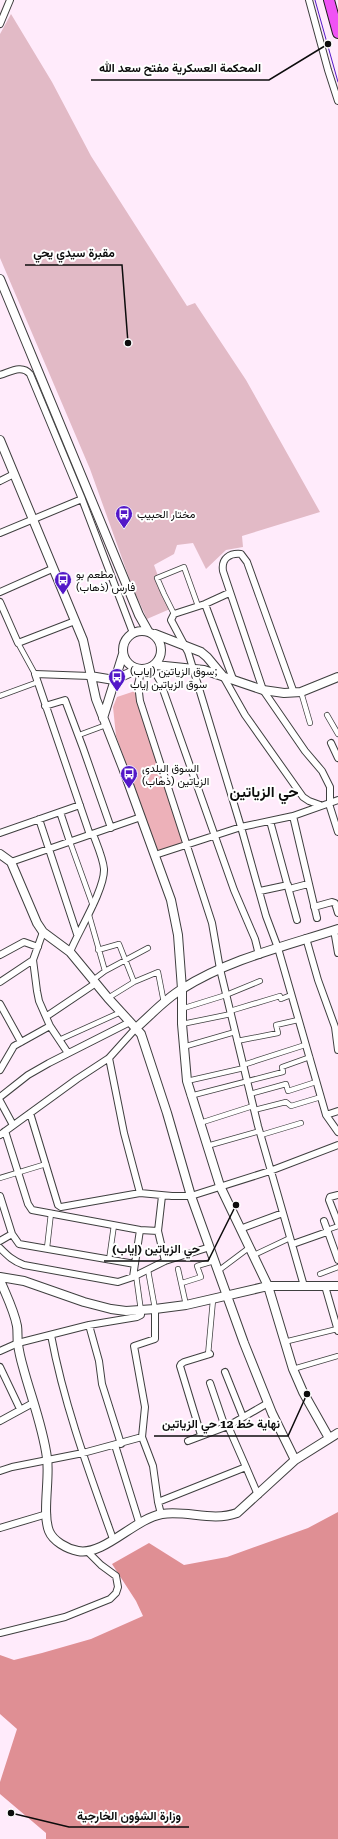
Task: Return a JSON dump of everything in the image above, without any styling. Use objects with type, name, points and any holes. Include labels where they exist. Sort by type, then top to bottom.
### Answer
[{"type":"highway","points":[[329,0],[338,33]]},
{"type":"street","points":[[0,24],[10,0]]},
{"type":"street","points":[[309,0],[338,101]]},
{"type":"street","points":[[0,279],[139,616],[151,633],[157,637],[162,647],[159,659],[153,666]]},
{"type":"street","points":[[0,375],[20,368],[24,369],[30,374],[82,499],[134,632]]},
{"type":"street","points":[[0,440],[52,569],[83,640],[90,676],[105,722],[171,900],[178,935],[182,989],[181,1009],[183,1047],[190,1096],[220,1186],[268,1286],[293,1369],[303,1392],[329,1438]]},
{"type":"street","points":[[0,480],[14,474]]},
{"type":"street","points":[[0,533],[82,499]]},
{"type":"street","points":[[310,723],[247,562],[241,554],[234,553],[228,556],[222,566],[229,593],[262,690],[305,751],[322,771],[330,787],[330,802],[338,832]]},
{"type":"street","points":[[174,614],[158,578],[184,567],[233,679]]},
{"type":"street","points":[[0,592],[52,569]]},
{"type":"street","points":[[229,593],[201,605],[174,614],[171,620],[185,645],[242,827],[266,916],[278,948],[320,1097],[326,1115],[338,1132]]},
{"type":"street","points":[[0,602],[18,643],[35,674],[104,872],[93,906],[70,952]]},
{"type":"street","points":[[79,736],[105,722],[114,680],[123,654],[125,640],[134,632],[139,616]]},
{"type":"street","points":[[18,643],[75,621]]},
{"type":"street","points":[[134,632],[151,633],[195,649],[207,657],[223,676],[245,715],[303,797],[309,801],[321,805]]},
{"type":"street","points":[[123,654],[129,664],[140,669]]},
{"type":"street","points":[[35,674],[90,676],[114,680],[140,669],[153,666],[204,670],[262,690],[284,693],[297,692],[338,677]]},
{"type":"street","points":[[153,666],[160,681],[234,890],[255,939],[259,955]]},
{"type":"street","points":[[140,669],[138,684],[140,701],[212,923],[220,969],[250,1094],[270,1171],[292,1241],[304,1286]]},
{"type":"street","points":[[0,696],[38,682]]},
{"type":"street","points":[[45,706],[65,700],[111,828]]},
{"type":"street","points":[[326,715],[338,734]]},
{"type":"street","points":[[331,743],[338,758]]},
{"type":"street","points":[[155,855],[242,827],[293,816],[338,800]]},
{"type":"street","points":[[0,833],[80,805]]},
{"type":"street","points":[[60,812],[93,906]]},
{"type":"street","points":[[293,816],[317,918]]},
{"type":"street","points":[[11,862],[141,817]]},
{"type":"street","points":[[39,819],[78,934]]},
{"type":"street","points":[[270,821],[297,920]]},
{"type":"street","points":[[0,855],[11,862],[34,918],[44,932],[70,952],[108,998],[141,1034],[146,1044],[191,1196],[214,1261],[268,1403],[296,1460]]},
{"type":"street","points":[[260,891],[308,884]]},
{"type":"street","points":[[314,907],[332,902],[335,903],[338,913]]},
{"type":"street","points":[[89,914],[105,971]]},
{"type":"street","points":[[0,1096],[28,1075],[68,1053],[133,1025],[182,989],[220,969],[306,938],[336,930],[338,953]]},
{"type":"street","points":[[44,932],[33,960],[39,1001],[47,1016],[50,1026],[68,1053]]},
{"type":"street","points":[[306,938],[318,980],[336,1026],[338,1050]]},
{"type":"street","points":[[0,955],[24,942],[38,947]]},
{"type":"street","points":[[98,950],[119,944],[127,960],[134,982]]},
{"type":"street","points":[[47,1016],[105,971],[148,948]]},
{"type":"street","points":[[0,982],[33,960]]},
{"type":"street","points":[[108,998],[134,982],[158,972],[164,1003]]},
{"type":"street","points":[[181,1009],[226,995],[260,981]]},
{"type":"street","points":[[182,1024],[231,1013],[280,996],[281,999],[291,996]]},
{"type":"street","points":[[0,1004],[21,1042]]},
{"type":"street","points":[[59,1040],[121,1012]]},
{"type":"street","points":[[237,1040],[278,1033],[276,1025],[298,1020]]},
{"type":"street","points":[[133,1025],[109,1058],[77,1079],[3,1133],[32,1210],[140,1230],[158,1231]]},
{"type":"street","points":[[0,1070],[6,1061],[10,1050],[14,1046],[50,1026]]},
{"type":"street","points":[[183,1047],[235,1032]]},
{"type":"street","points":[[187,1081],[243,1066],[305,1045]]},
{"type":"street","points":[[109,1058],[124,1133],[140,1193]]},
{"type":"street","points":[[190,1096],[283,1072],[282,1067],[310,1058]]},
{"type":"street","points":[[250,1094],[286,1084],[288,1091],[316,1082]]},
{"type":"street","points":[[200,1123],[254,1108],[286,1102],[291,1106],[320,1097]]},
{"type":"street","points":[[0,1101],[13,1125]]},
{"type":"street","points":[[326,1115],[338,1111]]},
{"type":"street","points":[[30,1113],[59,1206]]},
{"type":"street","points":[[207,1146],[301,1123]]},
{"type":"street","points":[[47,1248],[52,1208],[140,1193],[162,1196],[191,1196],[270,1171],[338,1145]]},
{"type":"street","points":[[0,1178],[46,1164]]},
{"type":"street","points":[[218,1271],[252,1251],[327,1231],[338,1221],[329,1200],[330,1197],[338,1195]]},
{"type":"street","points":[[0,1196],[2,1207],[12,1234],[19,1244],[135,1264]]},
{"type":"street","points":[[162,1196],[158,1231],[165,1261]]},
{"type":"street","points":[[240,1229],[283,1213]]},
{"type":"street","points":[[324,1221],[338,1260]]},
{"type":"street","points":[[109,1260],[114,1225]]},
{"type":"street","points":[[0,1352],[18,1343],[89,1325],[137,1317],[141,1315],[135,1276],[135,1264],[140,1230]]},
{"type":"street","points":[[0,1241],[12,1234]]},
{"type":"street","points":[[0,1248],[8,1257],[16,1262],[118,1282],[135,1276],[165,1261],[210,1247]]},
{"type":"street","points":[[182,1283],[201,1277],[197,1266],[214,1261]]},
{"type":"street","points":[[320,1274],[338,1267]]},
{"type":"street","points":[[178,1269],[186,1305]]},
{"type":"street","points":[[148,1270],[155,1309],[155,1340],[134,1346],[145,1407],[142,1438],[155,1472],[158,1502],[161,1514]]},
{"type":"street","points":[[0,1277],[24,1281],[84,1302],[111,1309],[141,1310],[186,1305],[213,1300],[268,1286],[338,1286]]},
{"type":"street","points":[[0,1280],[15,1317],[18,1343],[48,1459],[47,1514],[49,1530],[56,1540],[70,1548],[78,1551],[87,1551],[100,1547],[139,1522],[161,1514],[214,1517],[228,1516],[237,1513],[296,1460],[338,1433]]},
{"type":"street","points":[[284,1342],[338,1330],[325,1286]]},
{"type":"street","points":[[201,1435],[180,1366],[184,1362],[209,1355],[213,1300]]},
{"type":"street","points":[[89,1325],[99,1361],[102,1384],[139,1522]]},
{"type":"street","points":[[51,1335],[57,1367],[83,1453],[113,1539]]},
{"type":"street","points":[[293,1369],[338,1356]]},
{"type":"street","points":[[0,1368],[20,1409]]},
{"type":"street","points":[[225,1372],[243,1417]]},
{"type":"street","points":[[210,1383],[227,1426],[258,1495]]},
{"type":"street","points":[[0,1421],[33,1403]]},
{"type":"street","points":[[188,1441],[227,1426],[268,1403]]},
{"type":"street","points":[[0,1471],[48,1459],[118,1445],[142,1438]]},
{"type":"street","points":[[158,1502],[246,1468]]},
{"type":"street","points":[[0,1528],[47,1514]]},
{"type":"street","points":[[0,1633],[65,1617],[110,1599],[116,1593],[118,1587],[116,1576],[101,1565],[87,1551]]},
{"type":"shaded area","points":[[11,14],[52,82],[91,156],[187,306],[195,303],[246,380],[320,512],[242,536],[243,547],[226,550],[206,569],[193,543],[177,545],[174,554],[154,565],[170,609],[147,619],[132,586],[90,469],[0,258],[0,34]]},
{"type":"shaded area","points":[[135,691],[185,844],[158,852],[116,736],[113,707],[117,697]]},
{"type":"shaded area","points":[[338,1512],[338,1839],[46,1839],[46,1833],[0,1794],[0,1782],[17,1729],[0,1714],[0,1655],[14,1660],[42,1653],[91,1639],[143,1616],[136,1601],[112,1564],[149,1543],[184,1565],[227,1557],[308,1528]]},
{"type":"tram line","points":[[315,0],[338,82]]},
{"type":"place","name":"المحكمة العسكرية مفتح سعد الله","points":[[328,44]]},
{"type":"place","name":"مقبرة سيدي يحي","points":[[128,343]]},
{"type":"place","name":"مختار الحبيب","points":[[124,529]]},
{"type":"place","name":"مطعم بو فارس (ذهاب)","points":[[63,595]]},
{"type":"place","name":"سوق الزياتين (إياب); سوق الزياتين إياب","points":[[117,692]]},
{"type":"place","name":"السوق البلدي الزياتين (ذهاب)","points":[[129,789]]},
{"type":"place","name":"حي الزياتين (إياب)","points":[[236,1205]]},
{"type":"place","name":"نهاية خط 12 حي الزياتين","points":[[307,1394]]},
{"type":"place","name":"وزارة الشؤون الخارجية","points":[[11,1813]]},
{"type":"district","name":"حي الزياتين","points":[[264,792]]}]
